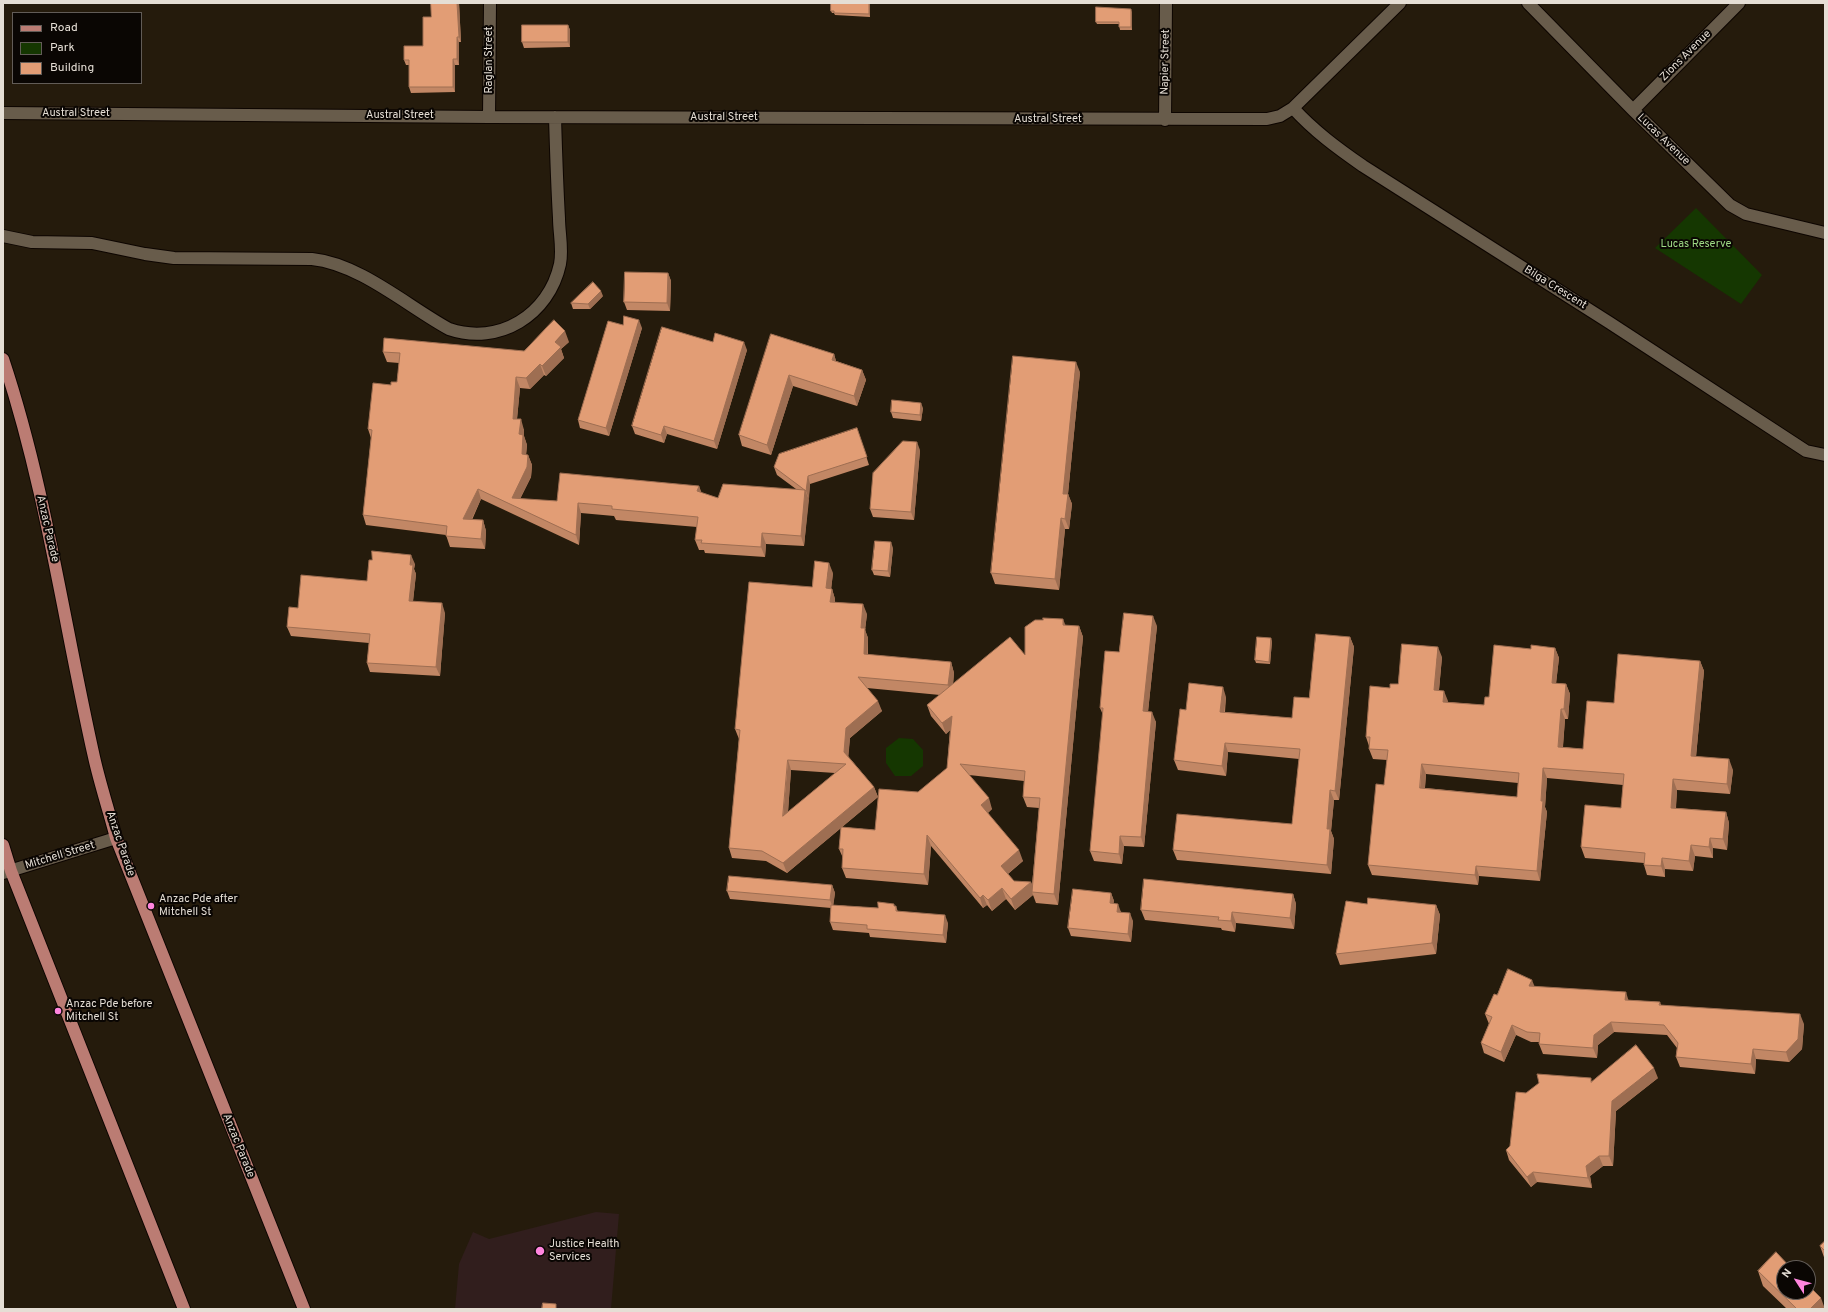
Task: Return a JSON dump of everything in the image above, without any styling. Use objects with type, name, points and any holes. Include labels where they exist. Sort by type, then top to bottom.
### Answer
[{"type":"main road","name":"Anzac Parade","points":[[3,359],[34,470],[55,564],[94,758],[116,838],[304,1309]]},
{"type":"main road","points":[[3,845],[7,872],[184,1309]]},
{"type":"street","name":"Raglan Street","points":[[490,3],[490,117]]},
{"type":"street","name":"Napier Street","points":[[1165,120],[1166,3]]},
{"type":"street","points":[[1387,3],[1387,16]]},
{"type":"street","name":"Austral Street","points":[[3,113],[490,117],[1165,120],[1267,119],[1280,116],[1293,108],[1400,3]]},
{"type":"street","name":"Lucas Avenue","points":[[1528,3],[1633,110],[1730,205],[1746,214],[1825,233]]},
{"type":"street","name":"Zions Avenue","points":[[1633,110],[1739,3]]},
{"type":"street","name":"Bilga Crescent","points":[[1293,108],[1309,125],[1330,143],[1363,166],[1610,323],[1806,451],[1825,455]]},
{"type":"street","points":[[3,236],[32,242],[92,243],[145,254],[174,258],[326,260],[351,269],[449,329],[461,333],[492,334],[514,326],[533,311],[545,297],[557,273],[561,249],[555,117]]},
{"type":"street","name":"Mitchell Street","points":[[7,872],[116,838]]},
{"type":"shaded area","name":"Justice Health Services","points":[[596,1212],[619,1214],[611,1309],[455,1309],[459,1264],[473,1232],[489,1239]]},
{"type":"green space","name":"Lucas Reserve","points":[[1696,208],[1762,275],[1741,304],[1655,248]]},
{"type":"green space","points":[[899,738],[913,739],[923,750],[923,766],[911,776],[895,776],[886,763],[886,748]]},
{"type":"building","points":[[431,3],[457,3],[459,37],[457,37],[457,59],[453,59],[453,87],[409,87],[409,60],[404,60],[404,46],[423,46],[423,17],[431,17]]},
{"type":"building","points":[[831,3],[869,3],[869,14],[834,13],[834,11],[831,11]]},
{"type":"building","points":[[1096,7],[1131,9],[1131,27],[1119,27],[1119,22],[1096,22]]},
{"type":"building","points":[[522,25],[568,25],[568,42],[522,42]]},
{"type":"building","points":[[625,272],[668,273],[667,303],[624,302]]},
{"type":"building","points":[[593,282],[601,291],[588,304],[571,303]]},
{"type":"building","points":[[624,316],[639,320],[606,428],[578,420],[608,321],[623,325]]},
{"type":"building","points":[[554,320],[565,331],[555,342],[561,347],[542,366],[540,364],[526,378],[516,377],[513,419],[521,419],[519,434],[523,435],[522,454],[528,455],[527,467],[512,498],[557,501],[560,473],[699,486],[697,491],[718,498],[723,484],[805,490],[801,536],[762,533],[761,547],[701,543],[702,540],[695,540],[698,517],[612,509],[612,506],[578,503],[576,535],[478,489],[463,519],[483,520],[481,539],[446,536],[447,526],[363,515],[372,430],[368,429],[373,383],[391,385],[391,382],[397,382],[400,353],[383,352],[384,338],[524,351]]},
{"type":"building","points":[[662,327],[713,342],[715,333],[744,342],[714,441],[664,426],[661,435],[632,426]]},
{"type":"building","points":[[771,334],[834,354],[832,360],[862,370],[854,396],[789,375],[767,445],[739,435]]},
{"type":"building","points":[[1013,356],[1076,362],[1063,494],[1068,494],[1065,519],[1061,518],[1055,579],[991,573]]},
{"type":"building","points":[[892,400],[921,403],[920,415],[891,412]]},
{"type":"building","points":[[857,428],[867,457],[808,476],[806,491],[774,467],[779,454]]},
{"type":"building","points":[[903,441],[917,442],[911,512],[870,509],[873,473]]},
{"type":"building","points":[[875,541],[891,542],[888,571],[872,570]]},
{"type":"building","points":[[372,551],[411,555],[410,565],[413,565],[409,601],[442,603],[436,667],[367,663],[370,634],[287,627],[289,607],[298,608],[301,575],[367,581],[369,560],[372,560]]},
{"type":"building","points":[[815,561],[829,563],[826,588],[832,589],[830,602],[863,604],[861,628],[865,628],[864,654],[951,662],[948,685],[858,677],[878,701],[846,728],[844,752],[874,787],[783,863],[762,851],[729,848],[740,730],[735,729],[749,582],[812,587]],"holes":[[[788,760],[846,764],[783,816]]]},
{"type":"building","points":[[1124,613],[1153,616],[1143,711],[1152,712],[1141,837],[1120,836],[1119,854],[1090,851],[1103,708],[1100,708],[1105,651],[1119,652]]},
{"type":"building","points":[[1043,618],[1063,619],[1063,625],[1079,626],[1054,894],[1032,892],[1040,798],[1023,797],[1025,771],[960,764],[989,798],[981,805],[1019,850],[1001,866],[1014,881],[1031,882],[1011,899],[1002,888],[988,900],[983,895],[980,898],[927,835],[924,874],[842,868],[843,849],[839,849],[841,827],[875,830],[879,789],[918,792],[947,768],[952,716],[942,723],[927,705],[1010,637],[1025,655],[1025,627],[1035,620],[1043,620]]},
{"type":"building","points":[[1316,634],[1350,637],[1335,791],[1330,790],[1327,829],[1330,829],[1327,865],[1173,850],[1177,814],[1292,824],[1300,749],[1225,743],[1222,766],[1174,760],[1180,709],[1186,710],[1189,683],[1223,687],[1220,712],[1292,718],[1294,697],[1309,698]]},
{"type":"building","points":[[1257,637],[1271,638],[1269,662],[1255,660]]},
{"type":"building","points":[[1402,644],[1438,647],[1434,690],[1444,691],[1443,702],[1484,705],[1485,697],[1489,697],[1494,645],[1531,649],[1531,645],[1555,648],[1552,683],[1566,684],[1564,709],[1561,709],[1558,747],[1583,749],[1587,701],[1614,703],[1618,654],[1700,661],[1691,756],[1729,759],[1727,784],[1673,779],[1671,808],[1726,812],[1723,839],[1710,838],[1709,847],[1691,845],[1689,861],[1662,858],[1661,866],[1644,865],[1645,853],[1581,847],[1585,805],[1621,808],[1624,774],[1543,768],[1541,801],[1543,801],[1537,871],[1476,866],[1475,875],[1368,865],[1376,784],[1384,785],[1388,750],[1369,749],[1370,737],[1366,737],[1370,686],[1390,688],[1390,684],[1398,684]],"holes":[[[1422,764],[1519,773],[1517,797],[1420,788]]]},
{"type":"building","points":[[729,876],[832,885],[830,900],[727,891]]},
{"type":"building","points":[[1144,879],[1293,894],[1290,918],[1232,912],[1231,921],[1218,920],[1219,917],[1141,910]]},
{"type":"building","points":[[1073,889],[1111,893],[1110,903],[1118,904],[1117,912],[1130,913],[1128,934],[1068,928]]},
{"type":"building","points":[[1368,898],[1436,905],[1432,943],[1336,954],[1346,901],[1367,904]]},
{"type":"building","points":[[878,902],[894,904],[894,906],[896,906],[896,911],[945,915],[943,935],[867,929],[867,925],[830,922],[831,905],[878,908]]},
{"type":"building","points":[[1508,969],[1532,980],[1529,986],[1626,992],[1625,1000],[1660,1002],[1659,1005],[1800,1014],[1798,1039],[1786,1052],[1753,1049],[1751,1064],[1676,1057],[1678,1043],[1664,1025],[1611,1022],[1594,1035],[1593,1048],[1539,1044],[1540,1033],[1527,1032],[1512,1025],[1501,1052],[1481,1043],[1492,1017],[1485,1014],[1494,994],[1497,995]]},
{"type":"building","points":[[1636,1045],[1654,1068],[1612,1101],[1609,1156],[1599,1156],[1586,1166],[1588,1178],[1533,1172],[1527,1177],[1506,1150],[1510,1146],[1516,1092],[1526,1093],[1539,1083],[1537,1074],[1591,1078],[1591,1082]]},
{"type":"building","points":[[1825,1241],[1825,1251],[1820,1246]]},
{"type":"building","points":[[1776,1252],[1784,1260],[1776,1260],[1776,1289],[1758,1271]]},
{"type":"building","points":[[1816,1293],[1821,1298],[1810,1309],[1797,1309],[1788,1300],[1816,1300]]},
{"type":"building","points":[[543,1303],[556,1304],[556,1309],[542,1309]]},
{"type":"place","name":"Anzac Pde after Mitchell St","points":[[151,906]]},
{"type":"place","name":"Anzac Pde before Mitchell St","points":[[58,1011]]},
{"type":"place","name":"Justice Health Services","points":[[540,1251]]}]
